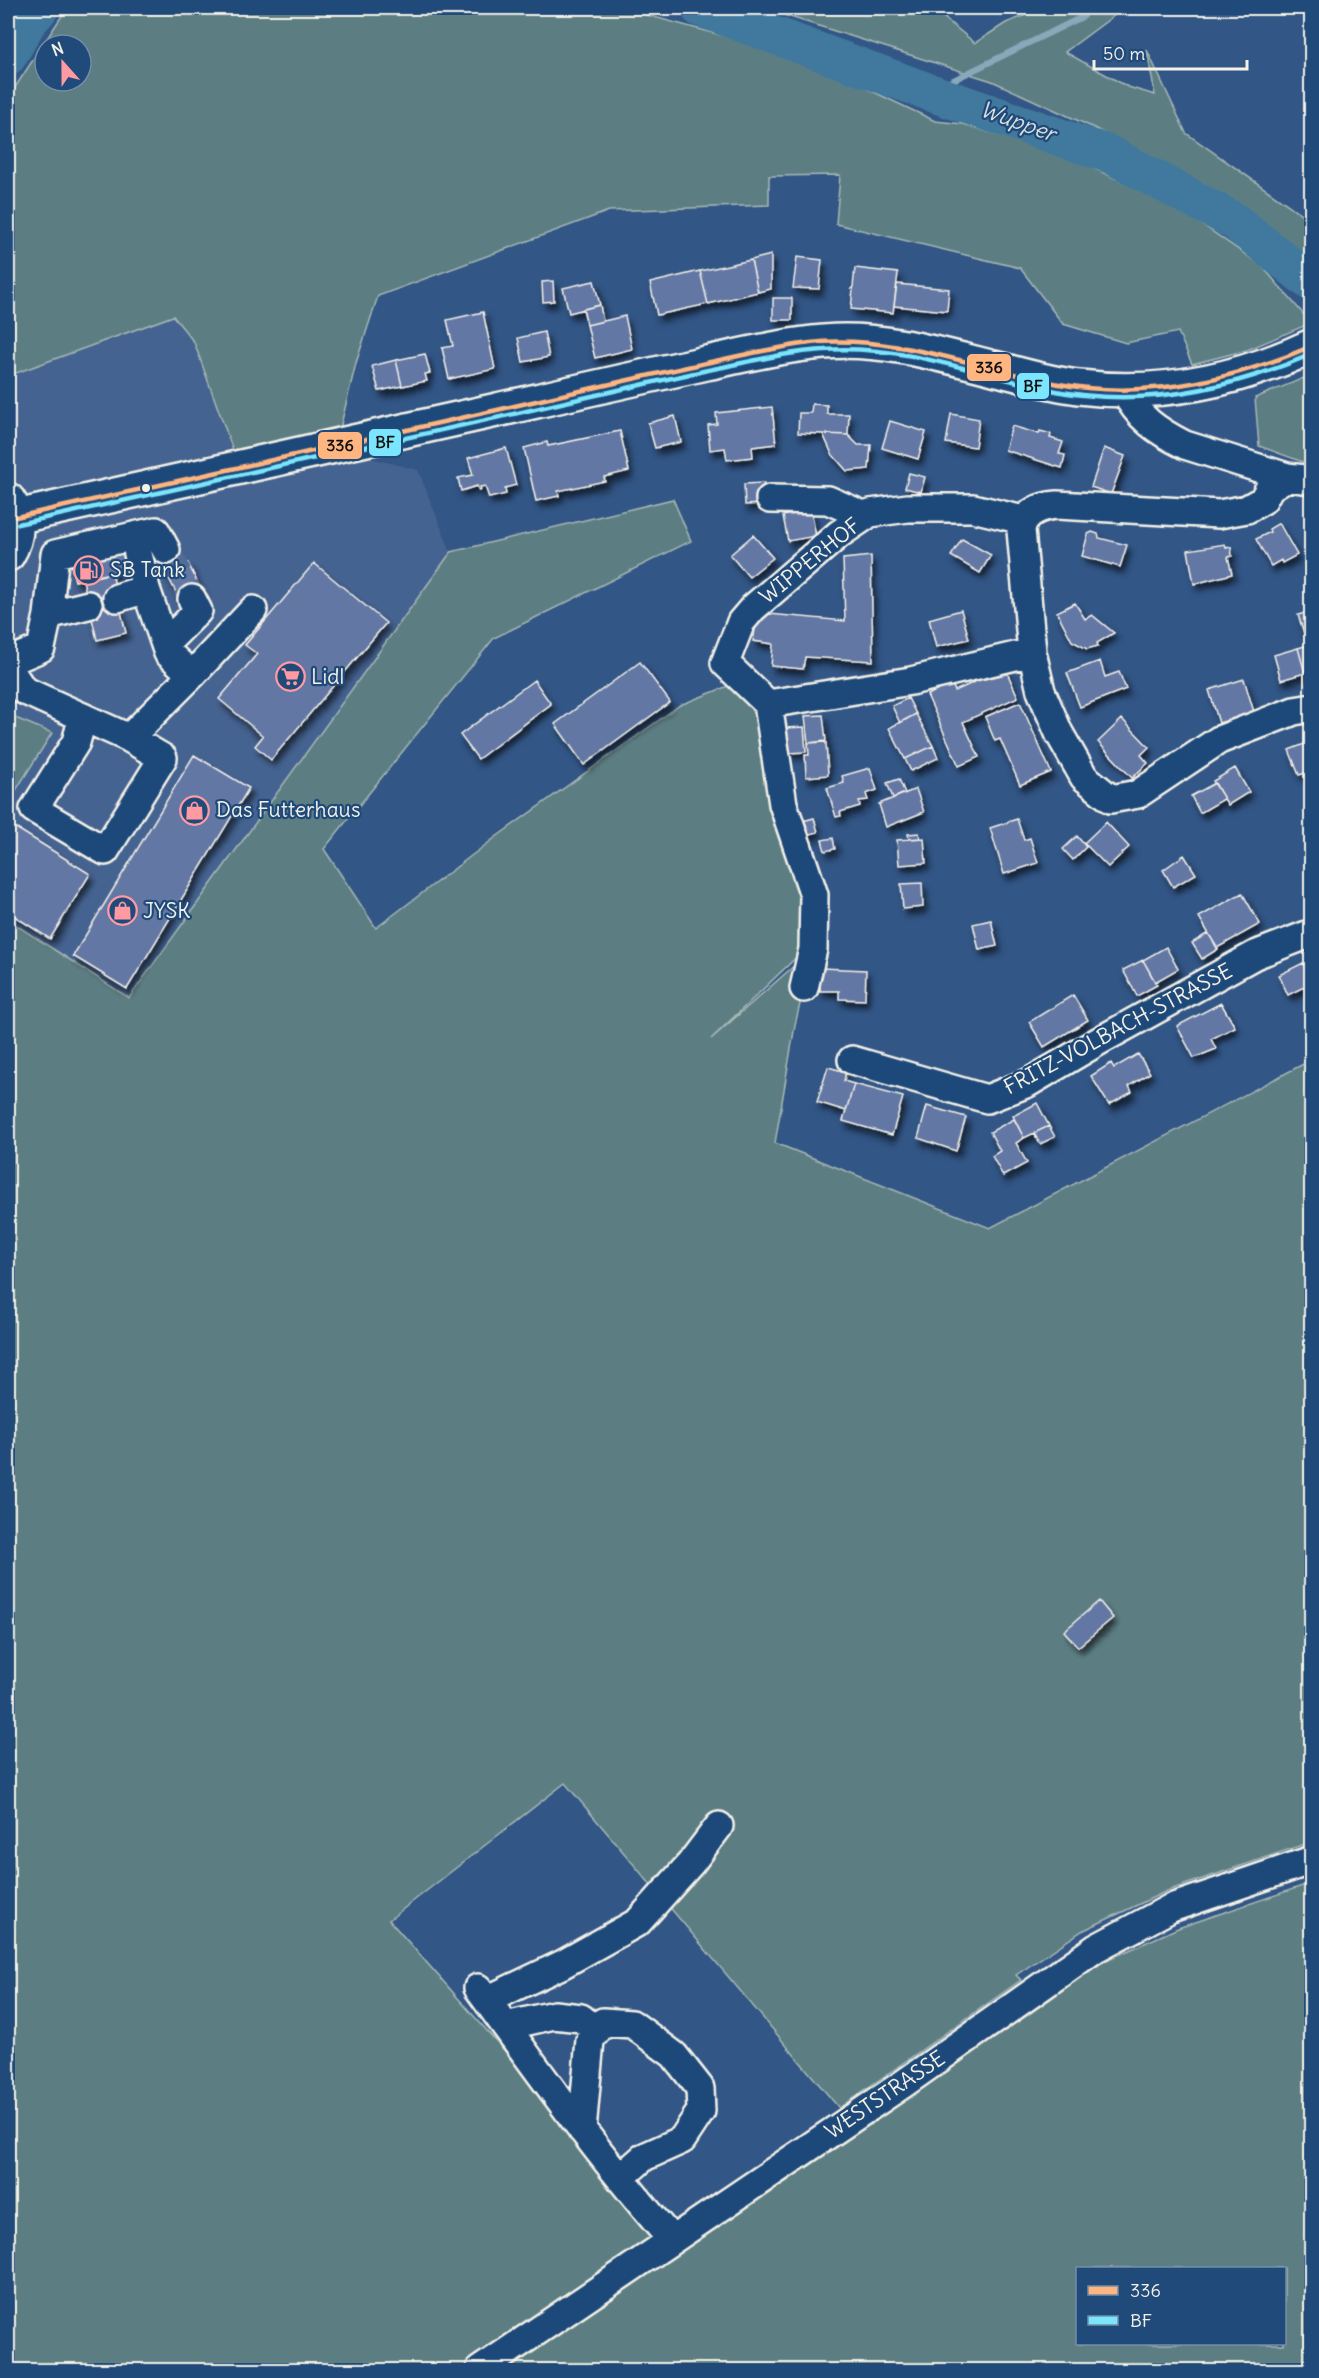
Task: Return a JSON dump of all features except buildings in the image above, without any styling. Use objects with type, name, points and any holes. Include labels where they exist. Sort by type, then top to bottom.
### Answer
[{"type":"main road","points":[[8,554],[16,531],[12,509],[402,432],[672,370],[796,345],[848,341],[873,342],[1076,387],[1124,390],[1171,389],[1246,373],[1280,361],[1311,346]]},
{"type":"street","points":[[1124,390],[1134,409],[1170,437],[1212,454],[1299,479]]},
{"type":"street","points":[[1299,479],[1270,487],[1263,500],[1247,509],[1219,514],[1057,505],[1039,509],[1023,520],[1022,539],[1032,652],[1041,691],[1059,734],[1084,777],[1111,799],[1138,794],[1219,740],[1294,711],[1311,708]]},
{"type":"street","points":[[770,499],[828,500],[865,516]]},
{"type":"street","name":"WIPPERHOF","points":[[768,704],[726,663],[741,621],[830,541],[870,513],[908,507],[973,508],[1023,520]]},
{"type":"street","points":[[8,662],[41,648],[48,615],[55,554],[152,539],[146,589],[168,653],[192,675]]},
{"type":"street","points":[[117,598],[146,589]]},
{"type":"street","points":[[165,644],[198,611],[192,599]]},
{"type":"street","points":[[48,615],[88,605]]},
{"type":"street","points":[[129,738],[254,610]]},
{"type":"street","points":[[804,988],[813,949],[814,895],[783,804],[768,704],[911,681],[1032,652]]},
{"type":"street","points":[[8,667],[22,690],[83,717],[129,738],[163,758],[105,851],[34,809],[76,741],[83,717]]},
{"type":"street","name":"FRITZ-VOLBACH-STRASSE","points":[[852,1060],[987,1099],[1028,1083],[1099,1041],[1256,955],[1311,933]]},
{"type":"street","points":[[672,2240],[582,2130],[483,1994],[563,1964],[638,1922],[691,1863],[719,1826]]},
{"type":"street","name":"WESTSTRASSE","points":[[480,2370],[911,2078],[1095,1948],[1171,1908],[1311,1860]]},
{"type":"street","points":[[506,2026],[554,2015],[581,2018],[597,2031]]},
{"type":"street","points":[[582,2130],[590,2040],[603,2022],[632,2024],[674,2055],[700,2088],[701,2111],[682,2140],[644,2157],[620,2178]]},
{"type":"shaded area","points":[[173,316],[194,342],[239,467],[335,449],[418,470],[451,552],[128,998],[8,920],[8,803],[52,733],[8,715],[8,376]]},
{"type":"green space","points":[[8,8],[24,8],[8,28]]},
{"type":"green space","points":[[67,8],[621,8],[798,56],[935,121],[963,124],[1072,158],[1178,208],[1262,266],[1311,323],[1247,350],[1192,364],[1178,332],[1126,343],[1063,324],[1020,268],[836,224],[840,175],[769,176],[769,205],[609,211],[378,296],[356,363],[335,449],[239,467],[194,342],[173,316],[8,376],[8,98],[33,60],[33,93],[93,93],[93,33],[51,33]]},
{"type":"green space","points":[[762,8],[932,8],[975,43],[1006,23],[1044,8],[1123,9],[1065,52],[1128,87],[1155,95],[1147,50],[1186,133],[1311,221],[1311,263],[1186,178],[1094,128],[992,81]]},
{"type":"green space","points":[[1311,375],[1311,465],[1259,446],[1255,398]]},
{"type":"green space","points":[[673,499],[691,541],[494,638],[324,849],[376,928],[496,837],[680,705],[733,684],[761,708],[806,901],[805,949],[711,1039],[813,949],[795,1025],[775,1143],[990,1228],[1311,1060],[1312,1825],[1305,1844],[1167,1891],[1082,1931],[1016,1975],[1021,1980],[839,2108],[565,1783],[389,1920],[672,2240],[1103,1962],[1178,1928],[1311,1883],[1311,2370],[8,2370],[8,920],[129,998],[451,552]]},
{"type":"green space","points":[[8,715],[52,733],[8,803]]},
{"type":"waterway","name":"Wupper","points":[[8,56],[27,23],[40,8]]},
{"type":"waterway","name":"Wupper","points":[[700,8],[929,92],[1111,155],[1234,221],[1312,283]]},
{"type":"waterway","points":[[929,92],[1084,16]]},
{"type":"tunnel","points":[[166,550],[192,599]]},
{"type":"transit line","name":"336","points":[[16,517],[668,371],[765,350],[810,343],[873,343],[935,354],[1059,384],[1124,390],[1188,384],[1219,378],[1251,369],[1312,346]]},
{"type":"transit line","name":"BF","points":[[18,524],[689,374],[796,353],[852,349],[880,351],[936,361],[1046,389],[1080,395],[1114,397],[1181,393],[1214,387],[1280,367],[1312,354]]},
{"type":"place","name":"SB Tank","points":[[89,570]]},
{"type":"place","name":"Lidl","points":[[290,677]]},
{"type":"place","name":"Das Futterhaus","points":[[195,810]]},
{"type":"place","name":"JYSK","points":[[122,911]]}]
